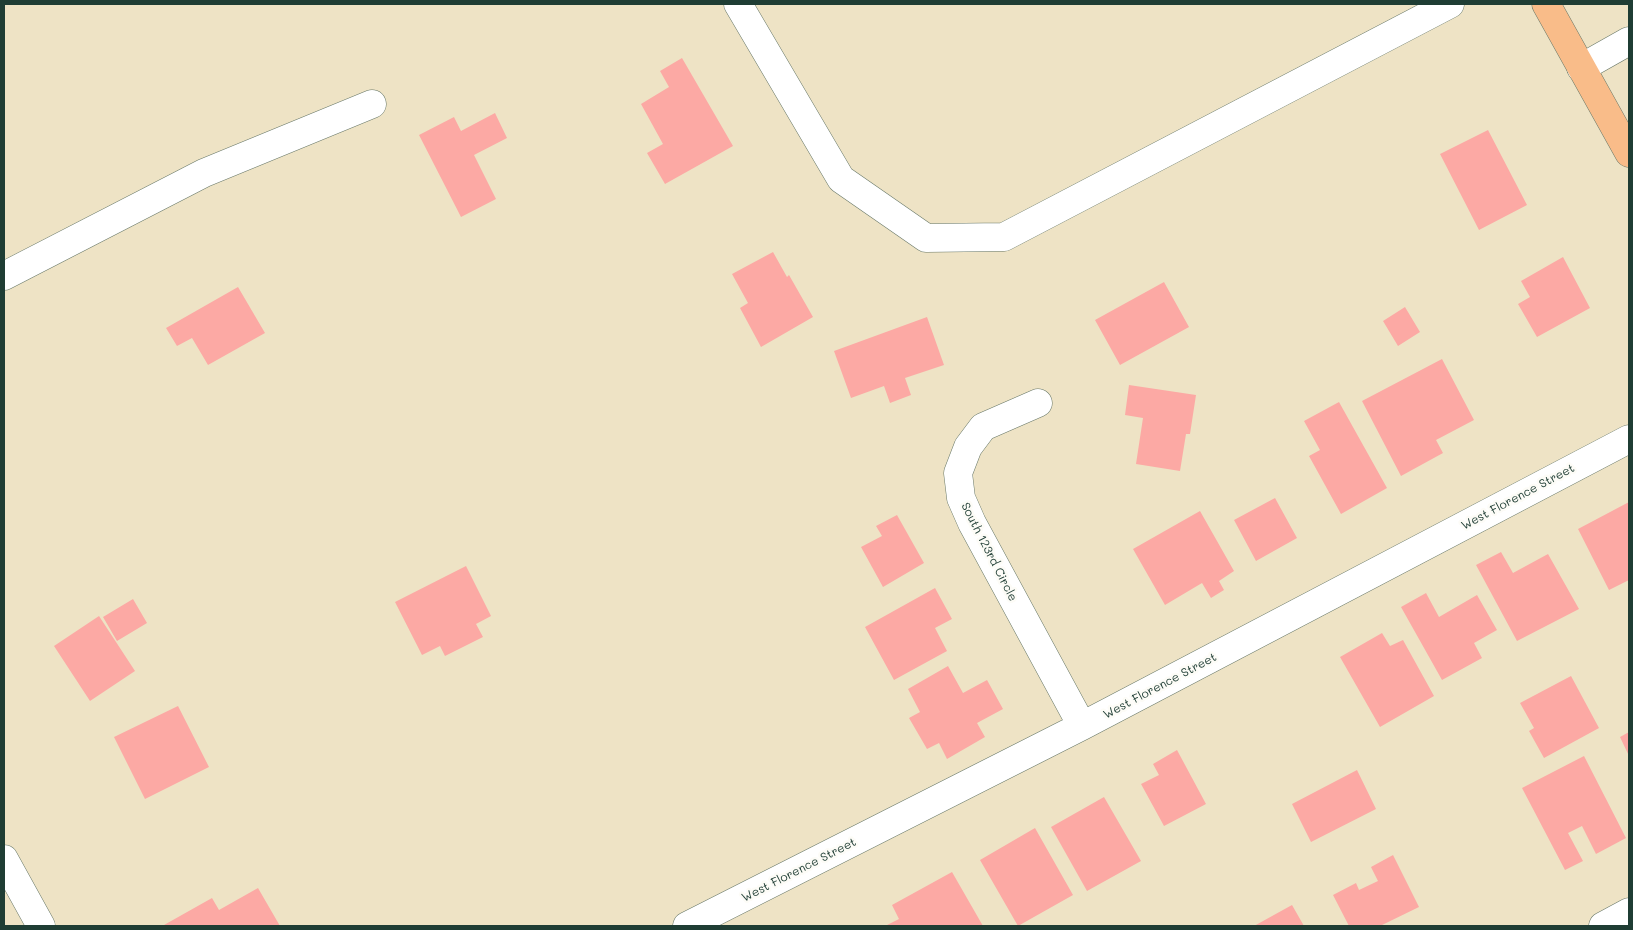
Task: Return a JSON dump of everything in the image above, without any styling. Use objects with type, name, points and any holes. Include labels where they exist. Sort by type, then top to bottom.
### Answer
[{"type":"main road","points":[[1546,4],[1629,154]]},
{"type":"street","points":[[738,4],[841,179],[926,238],[965,238],[1004,237],[1450,4]]},
{"type":"street","points":[[1582,68],[1629,41]]},
{"type":"street","points":[[4,276],[204,173],[372,104]]},
{"type":"street","name":"South 123rd Circle","points":[[1038,403],[983,427],[968,448],[958,473],[961,498],[972,524],[1082,726]]},
{"type":"street","name":"West Florence Street","points":[[687,926],[1082,726],[1629,439]]},
{"type":"street","points":[[4,860],[41,926]]},
{"type":"street","points":[[1603,926],[1629,912]]},
{"type":"building","points":[[682,58],[733,146],[665,184],[647,153],[663,144],[641,104],[669,87],[660,71]]},
{"type":"building","points":[[495,113],[507,138],[474,155],[496,199],[461,217],[419,135],[454,117],[461,131]]},
{"type":"building","points":[[1488,130],[1527,205],[1479,230],[1440,154]]},
{"type":"building","points":[[773,252],[787,277],[789,275],[813,317],[761,347],[740,308],[748,303],[732,274]]},
{"type":"building","points":[[1563,257],[1590,308],[1537,337],[1518,304],[1530,297],[1521,281]]},
{"type":"building","points":[[1164,282],[1189,327],[1120,365],[1095,320]]},
{"type":"building","points":[[238,287],[265,333],[208,365],[192,338],[177,346],[166,328]]},
{"type":"building","points":[[1405,307],[1420,332],[1398,346],[1383,321]]},
{"type":"building","points":[[927,317],[944,365],[905,378],[911,395],[890,403],[884,386],[851,398],[834,351]]},
{"type":"building","points":[[1442,359],[1474,420],[1436,440],[1443,453],[1401,476],[1362,401]]},
{"type":"building","points":[[1129,385],[1196,395],[1190,434],[1186,434],[1180,471],[1136,464],[1143,418],[1125,415]]},
{"type":"building","points":[[1339,402],[1387,488],[1341,514],[1309,456],[1320,450],[1304,421]]},
{"type":"building","points":[[1275,498],[1297,538],[1256,561],[1234,520]]},
{"type":"building","points":[[1629,502],[1629,580],[1609,590],[1578,529]]},
{"type":"building","points":[[1200,511],[1234,571],[1219,581],[1224,590],[1211,598],[1202,583],[1165,605],[1133,549]]},
{"type":"building","points":[[897,515],[924,563],[883,587],[861,547],[882,536],[876,526]]},
{"type":"building","points":[[1501,552],[1513,573],[1548,554],[1579,609],[1517,641],[1476,565]]},
{"type":"building","points":[[466,566],[491,616],[476,624],[483,637],[445,656],[440,646],[422,655],[395,602]]},
{"type":"building","points":[[935,588],[952,619],[935,628],[947,651],[894,680],[865,627]]},
{"type":"building","points":[[1426,593],[1439,617],[1477,595],[1497,630],[1474,643],[1482,658],[1442,680],[1401,607]]},
{"type":"building","points":[[133,599],[147,623],[117,641],[103,617]]},
{"type":"building","points":[[99,616],[135,671],[90,701],[54,646]]},
{"type":"building","points":[[1382,633],[1390,646],[1403,640],[1434,696],[1380,727],[1340,657]]},
{"type":"building","points":[[948,666],[963,693],[987,680],[1003,709],[977,723],[985,737],[947,759],[939,743],[927,749],[909,718],[920,712],[908,689]]},
{"type":"building","points":[[1571,676],[1599,728],[1544,758],[1529,731],[1534,728],[1520,703]]},
{"type":"building","points":[[178,706],[209,767],[145,799],[114,737]]},
{"type":"building","points":[[1629,732],[1629,756],[1620,737]]},
{"type":"building","points":[[1177,750],[1206,804],[1164,826],[1141,784],[1159,775],[1153,764]]},
{"type":"building","points":[[1584,756],[1626,838],[1596,854],[1582,826],[1568,833],[1583,861],[1565,870],[1522,788]]},
{"type":"building","points":[[1357,770],[1376,809],[1311,842],[1292,804]]},
{"type":"building","points":[[1104,797],[1141,861],[1087,891],[1051,827]]},
{"type":"building","points":[[1035,828],[1073,895],[1018,926],[980,860]]},
{"type":"building","points":[[1393,855],[1419,907],[1380,926],[1349,926],[1333,895],[1356,883],[1359,890],[1378,881],[1371,867]]},
{"type":"building","points":[[952,872],[983,926],[885,926],[899,919],[892,905]]},
{"type":"building","points":[[258,888],[280,926],[164,925],[212,898],[219,910]]},
{"type":"building","points":[[1292,905],[1304,926],[1254,926]]}]
